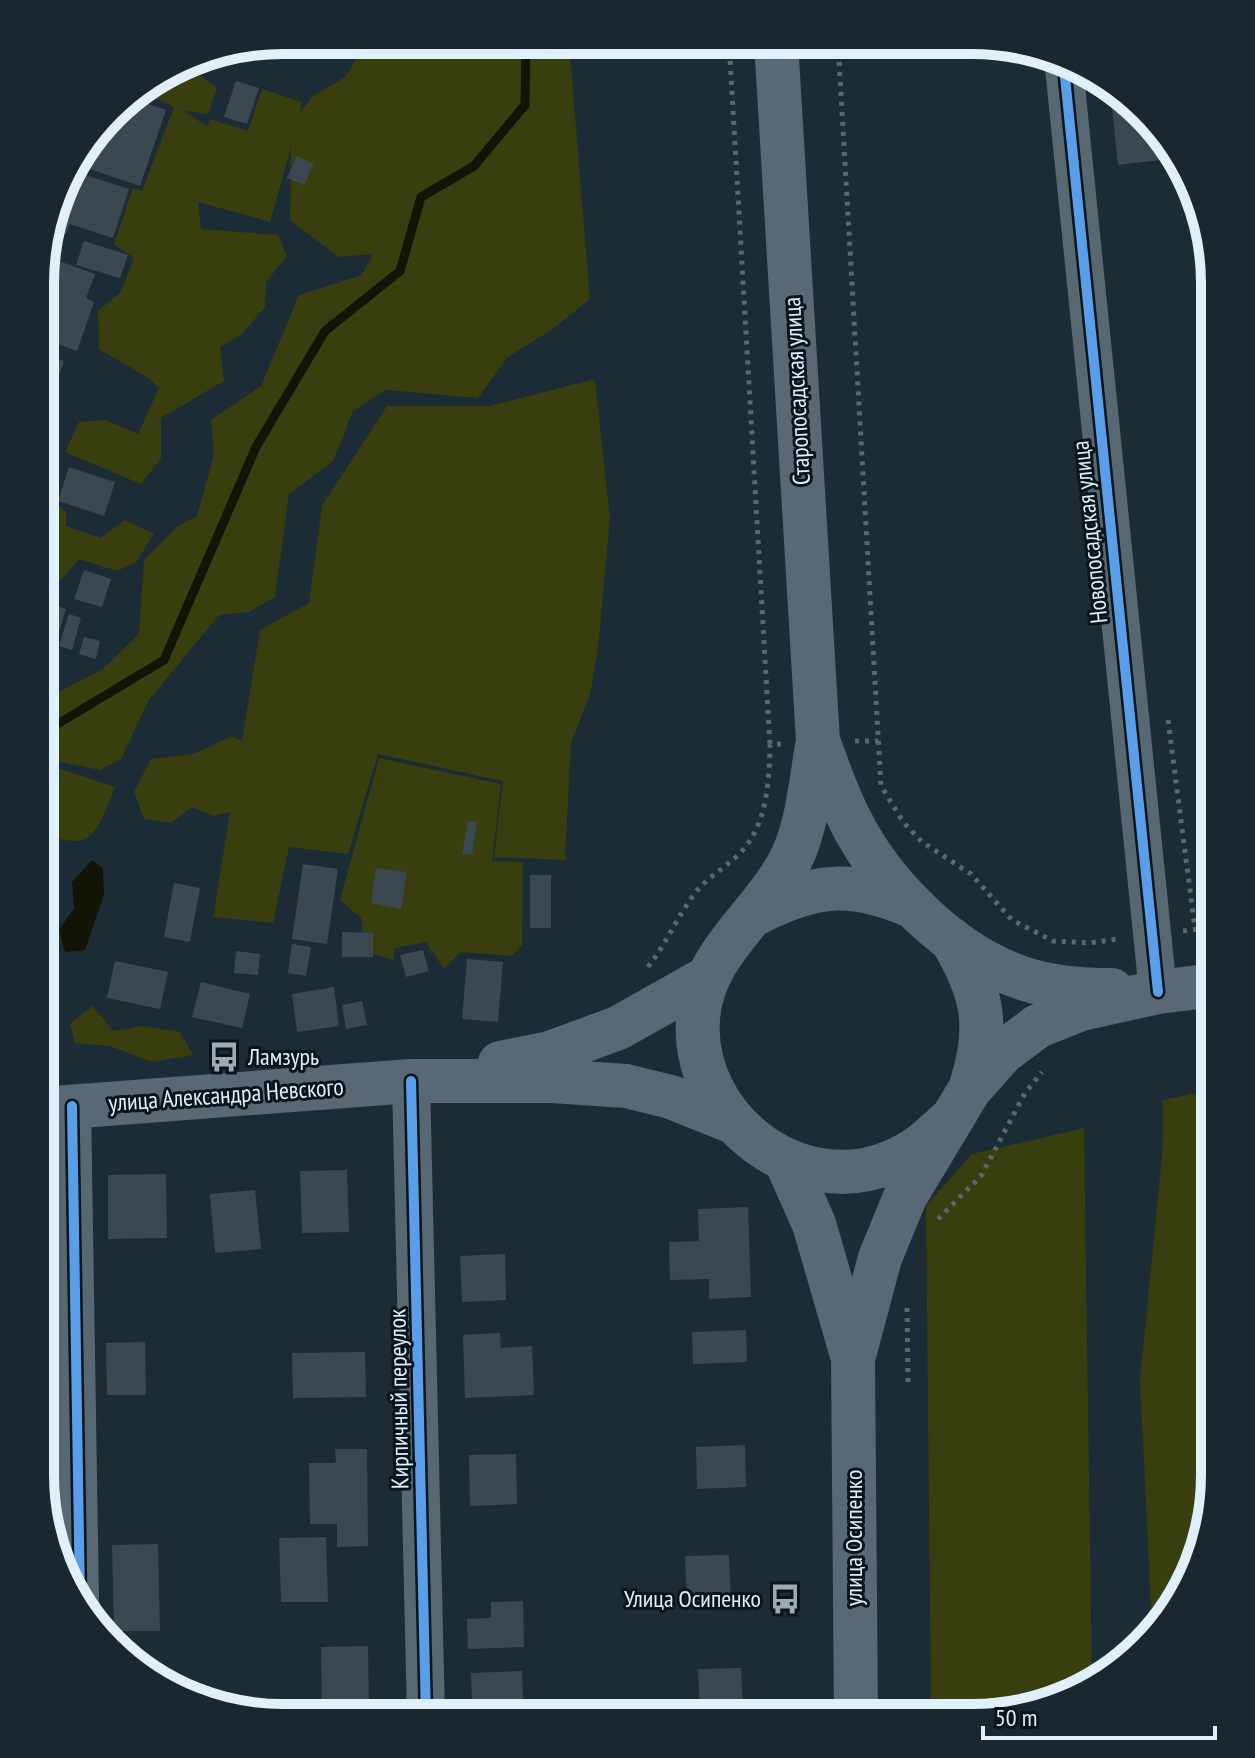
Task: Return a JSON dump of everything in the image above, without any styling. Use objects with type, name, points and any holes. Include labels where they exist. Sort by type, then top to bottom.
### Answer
[{"type":"main road","name":"Старопосадская улица","points":[[777,54],[818,741]]},
{"type":"main road","points":[[818,741],[850,821],[882,869],[917,909],[950,937],[986,962],[1021,978],[1065,989],[1158,992]]},
{"type":"main road","points":[[818,741],[802,831],[787,867],[757,913],[727,942],[707,978],[698,1019],[701,1060],[712,1092],[731,1121],[756,1144],[786,1161],[819,1170],[853,1171],[890,1163],[923,1146],[1003,1052],[1038,1026],[1081,1009],[1158,992],[1201,987]]},
{"type":"main road","points":[[757,913],[794,894],[835,886],[877,891],[917,909]]},
{"type":"main road","points":[[853,1359],[885,1246],[905,1197],[960,1104],[981,1053],[983,1016],[972,974],[950,937]]},
{"type":"main road","points":[[411,1081],[550,1053],[618,1028],[707,978]]},
{"type":"main road","points":[[411,1081],[553,1081],[626,1086],[671,1097],[731,1121]]},
{"type":"main road","name":"улица Александра Невского","points":[[56,1108],[411,1081]]},
{"type":"main road","points":[[786,1161],[814,1224],[853,1359]]},
{"type":"main road","name":"улица Осипенко","points":[[853,1359],[856,1704]]},
{"type":"street","name":"Новопосадская улица","points":[[1065,74],[1158,992]]},
{"type":"street","name":"Кирпичный переулок","points":[[411,1081],[426,1704]]},
{"type":"street","points":[[56,1108],[79,1578]]},
{"type":"path","points":[[641,977],[660,951],[674,920],[702,884],[740,853],[760,820],[769,788],[770,745],[730,54]]},
{"type":"path","points":[[839,54],[881,786],[904,823],[922,842],[971,874],[1012,920],[1053,941],[1089,943],[1201,929]]},
{"type":"path","points":[[770,745],[878,741]]},
{"type":"path","points":[[931,1227],[981,1176],[1025,1093],[1052,1060]]},
{"type":"path","points":[[907,1294],[908,1383]]},
{"type":"green space","points":[[360,54],[570,54],[590,299],[554,328],[507,358],[478,398],[385,390],[353,411],[333,461],[289,494],[275,597],[249,612],[219,615],[149,700],[121,759],[100,770],[54,762],[54,694],[103,669],[139,634],[144,560],[178,526],[197,516],[214,455],[211,420],[261,386],[299,295],[362,275],[373,254],[339,257],[290,220],[291,147],[270,222],[198,202],[201,229],[278,235],[287,256],[266,282],[265,307],[241,335],[220,347],[224,381],[161,418],[161,458],[141,484],[65,452],[79,422],[105,420],[138,434],[159,388],[147,377],[99,349],[98,311],[120,293],[134,258],[114,244],[133,188],[142,191],[174,107],[152,96],[194,72],[217,88],[208,114],[184,110],[207,127],[210,119],[248,131],[262,89],[302,102],[300,112],[313,96],[345,77]]},
{"type":"green space","points":[[595,379],[610,518],[598,649],[590,695],[571,742],[565,860],[494,857],[503,781],[378,754],[348,854],[289,847],[273,923],[213,917],[230,812],[213,816],[192,807],[171,823],[144,819],[134,792],[151,759],[194,754],[232,736],[242,741],[260,630],[309,603],[322,506],[387,406],[489,406]]},
{"type":"green space","points":[[54,503],[66,511],[66,526],[101,538],[125,520],[154,534],[136,562],[117,571],[79,559],[59,582],[54,582]]},
{"type":"green space","points":[[379,758],[501,784],[492,861],[523,862],[522,945],[512,956],[461,952],[444,969],[426,942],[395,948],[393,960],[366,952],[361,918],[340,900]]},
{"type":"green space","points":[[54,767],[115,787],[104,816],[91,835],[72,841],[54,837]]},
{"type":"green space","points":[[92,1006],[114,1031],[142,1026],[180,1032],[193,1055],[152,1062],[110,1046],[75,1043],[70,1024]]},
{"type":"green space","points":[[1201,1092],[1201,1490],[1189,1548],[1177,1576],[1151,1616],[1140,1380],[1162,1156],[1163,1100]]},
{"type":"green space","points":[[1084,1128],[1092,1669],[1059,1687],[1031,1696],[1002,1702],[931,1704],[926,1206],[972,1154]]},
{"type":"shaded area","points":[[92,860],[103,868],[104,895],[85,950],[65,952],[59,930],[74,908],[72,882]]},
{"type":"building","points":[[236,81],[259,88],[247,124],[224,117]]},
{"type":"building","points":[[144,102],[166,110],[140,186],[86,168],[121,121]]},
{"type":"building","points":[[1117,106],[1134,121],[1164,159],[1118,165],[1112,107]]},
{"type":"building","points":[[297,156],[314,164],[304,185],[287,178]]},
{"type":"building","points":[[82,174],[129,189],[113,238],[70,224],[66,234],[60,232],[62,224]]},
{"type":"building","points":[[84,241],[128,255],[120,278],[76,265]]},
{"type":"building","points":[[56,260],[95,274],[86,298],[94,302],[77,351],[54,342],[54,314],[58,303],[54,302]]},
{"type":"building","points":[[54,357],[64,361],[54,390]]},
{"type":"building","points":[[69,467],[115,482],[104,516],[58,501]]},
{"type":"building","points":[[84,570],[111,579],[102,607],[74,599]]},
{"type":"building","points":[[54,605],[66,609],[54,644]]},
{"type":"building","points":[[69,614],[81,618],[72,650],[59,646]]},
{"type":"building","points":[[84,637],[100,641],[96,659],[79,654]]},
{"type":"building","points":[[468,821],[477,822],[472,855],[462,854]]},
{"type":"building","points":[[303,864],[338,869],[327,944],[292,939]]},
{"type":"building","points":[[376,868],[407,872],[401,909],[371,903]]},
{"type":"building","points":[[530,875],[551,875],[551,928],[530,928]]},
{"type":"building","points":[[174,883],[200,888],[190,942],[164,937]]},
{"type":"building","points":[[342,932],[373,933],[373,957],[342,957]]},
{"type":"building","points":[[292,944],[311,947],[306,976],[288,973]]},
{"type":"building","points":[[423,950],[429,971],[406,977],[400,955]]},
{"type":"building","points":[[236,951],[260,954],[258,975],[234,973]]},
{"type":"building","points":[[467,959],[503,962],[498,1022],[462,1019]]},
{"type":"building","points":[[115,961],[168,972],[160,1009],[107,998]]},
{"type":"building","points":[[201,982],[250,994],[242,1028],[192,1017]]},
{"type":"building","points":[[334,987],[339,1026],[297,1032],[292,994]]},
{"type":"building","points":[[362,1001],[367,1025],[346,1029],[342,1005]]},
{"type":"building","points":[[347,1170],[349,1232],[302,1233],[300,1171]]},
{"type":"building","points":[[166,1174],[167,1238],[108,1239],[108,1175]]},
{"type":"building","points":[[255,1190],[261,1249],[215,1253],[210,1194]]},
{"type":"building","points":[[748,1207],[751,1297],[709,1299],[709,1279],[670,1280],[669,1242],[699,1241],[698,1209]]},
{"type":"building","points":[[505,1254],[506,1300],[462,1302],[460,1256]]},
{"type":"building","points":[[746,1330],[747,1362],[693,1364],[692,1332]]},
{"type":"building","points":[[500,1333],[501,1348],[532,1346],[534,1395],[465,1398],[463,1335]]},
{"type":"building","points":[[145,1342],[146,1395],[107,1395],[106,1343]]},
{"type":"building","points":[[365,1352],[366,1397],[293,1398],[292,1353]]},
{"type":"building","points":[[745,1445],[746,1487],[697,1489],[696,1447]]},
{"type":"building","points":[[335,1449],[367,1449],[368,1546],[337,1547],[337,1524],[310,1524],[309,1463],[336,1463]]},
{"type":"building","points":[[516,1454],[517,1504],[470,1506],[469,1455]]},
{"type":"building","points":[[326,1537],[328,1602],[281,1602],[279,1538]]},
{"type":"building","points":[[158,1544],[160,1631],[114,1629],[112,1545]]},
{"type":"building","points":[[729,1555],[731,1603],[687,1604],[685,1556]]},
{"type":"building","points":[[523,1601],[524,1647],[468,1649],[467,1619],[491,1618],[491,1602]]},
{"type":"building","points":[[368,1646],[369,1704],[322,1704],[321,1647]]},
{"type":"building","points":[[741,1668],[743,1704],[700,1704],[698,1669]]},
{"type":"building","points":[[522,1671],[523,1699],[472,1701],[471,1673]]},
{"type":"waterway","points":[[54,726],[164,660],[256,447],[325,331],[400,271],[421,197],[474,166],[525,105],[526,54]]},
{"type":"cycle path","points":[[1065,74],[1158,992]]},
{"type":"cycle path","points":[[411,1081],[426,1704]]},
{"type":"cycle path","points":[[72,1106],[80,1579]]},
{"type":"place","name":"Ламзурь","points":[[224,1057]]},
{"type":"place","name":"Улица Осипенко","points":[[785,1599]]}]
